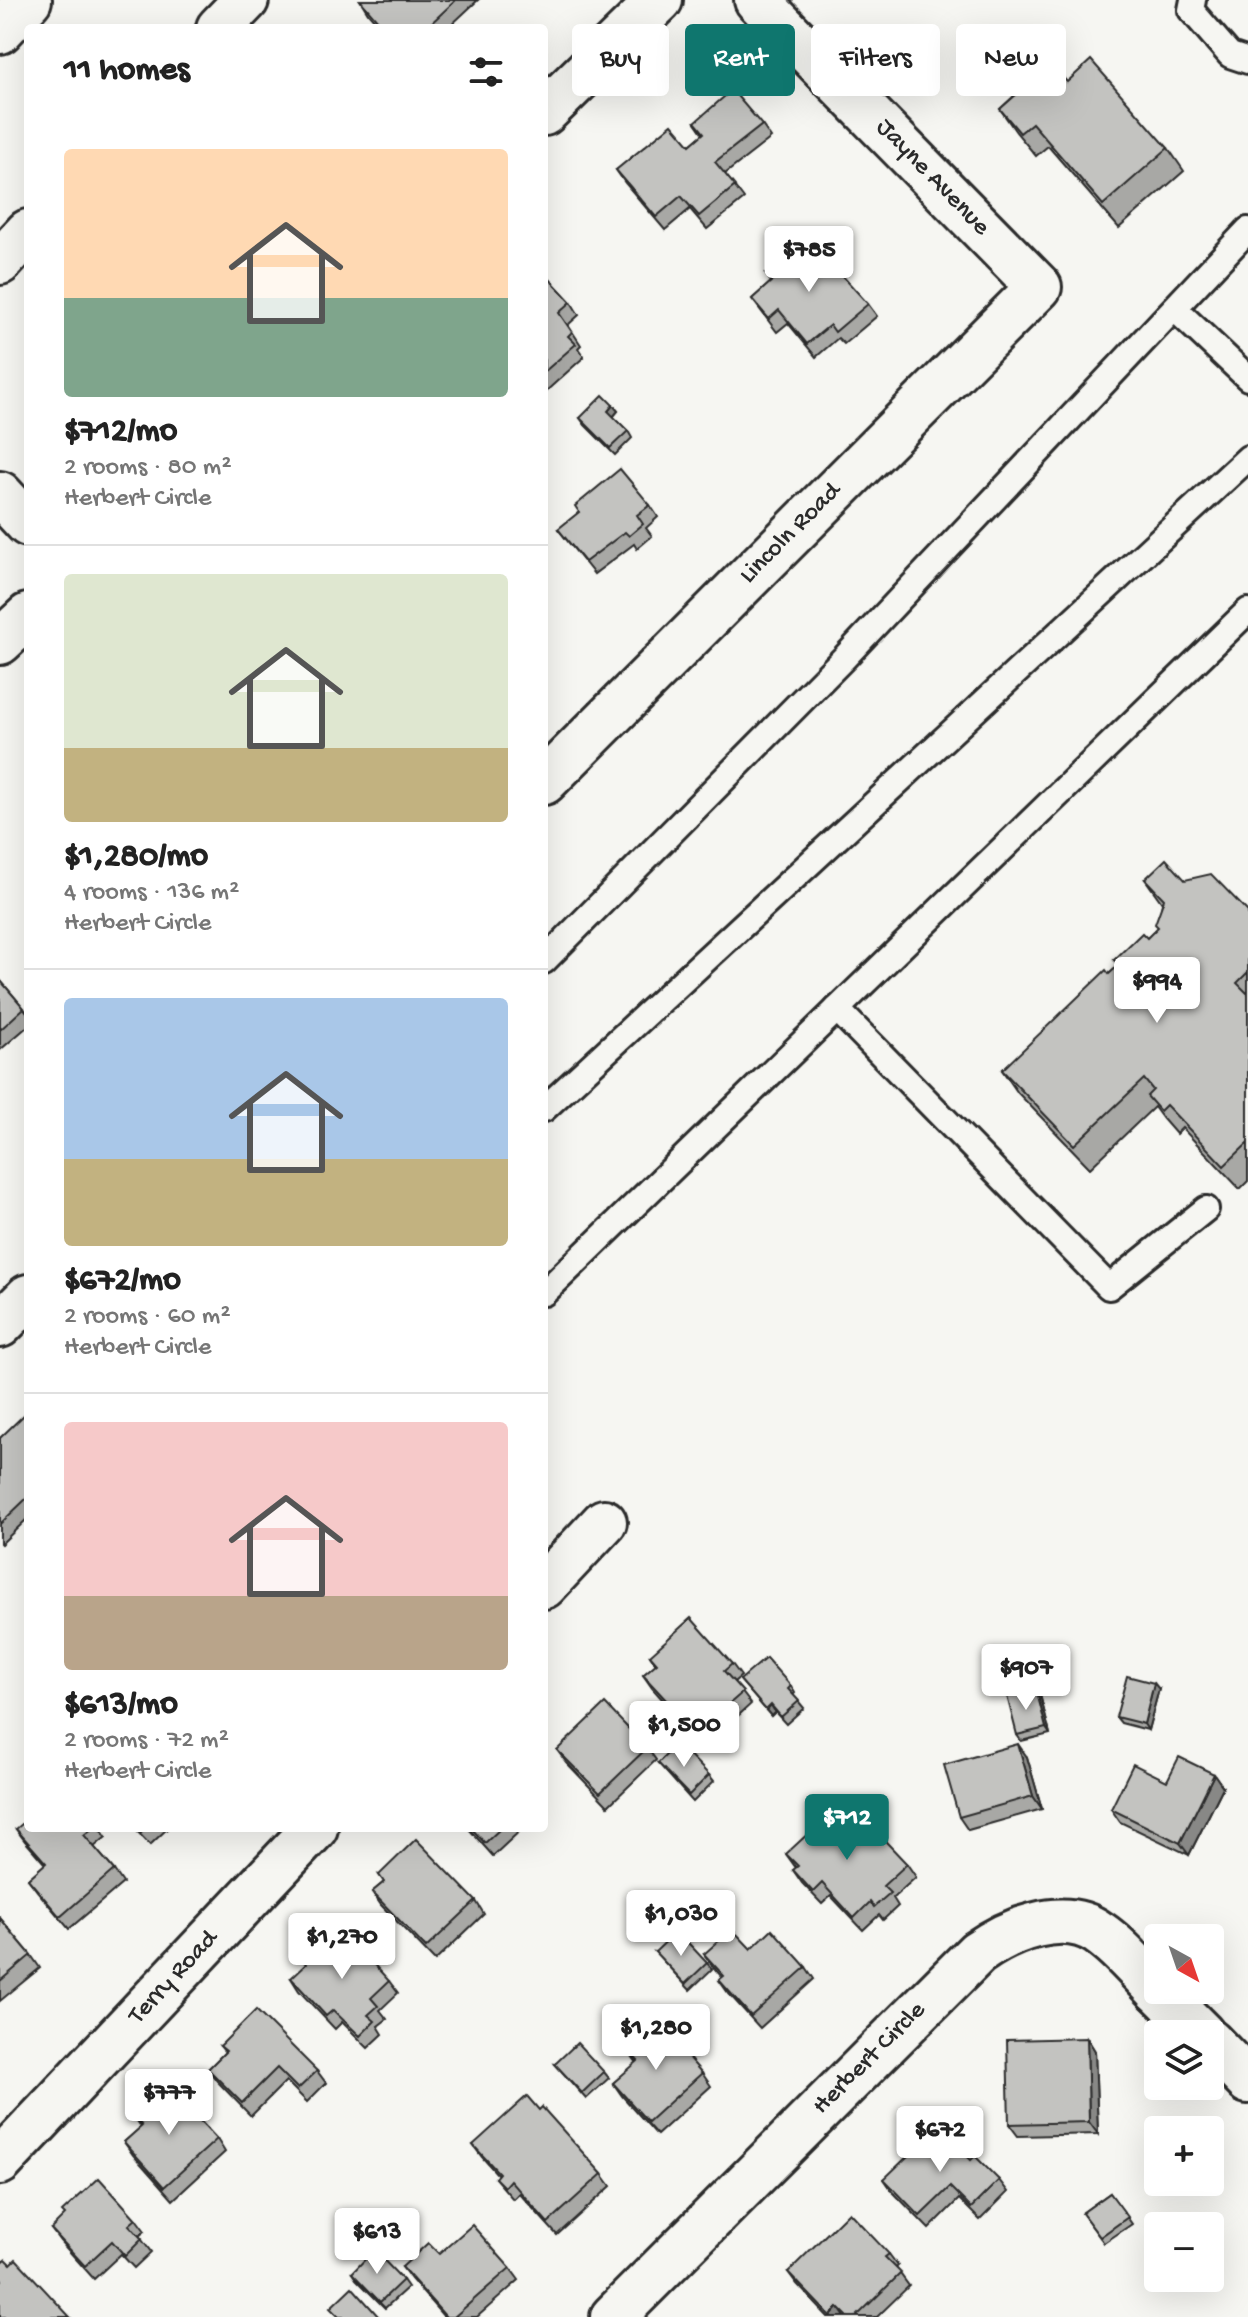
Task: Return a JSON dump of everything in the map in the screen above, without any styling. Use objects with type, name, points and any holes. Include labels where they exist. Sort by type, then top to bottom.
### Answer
[{"type":"main road","points":[[0,31],[29,0]]},
{"type":"main road","points":[[223,24],[246,0]]},
{"type":"main road","points":[[548,109],[660,0]]},
{"type":"main road","name":"Jayne Avenue","points":[[757,0],[1039,287]]},
{"type":"main road","points":[[0,262],[24,236]]},
{"type":"main road","name":"Lincoln Road","points":[[548,778],[1039,287]]},
{"type":"main road","points":[[0,642],[24,620]]},
{"type":"main road","points":[[0,1325],[24,1301]]},
{"type":"main road","points":[[548,1582],[604,1522]]},
{"type":"main road","name":"Terry Road","points":[[0,2162],[311,1832]]},
{"type":"main road","name":"Herbert Circle","points":[[613,2317],[977,1953],[1003,1934],[1027,1925],[1070,1924],[1096,1930],[1144,1976]]},
{"type":"main road","name":"Herbert Circle","points":[[1172,2004],[1188,2020]]},
{"type":"main road","points":[[1224,2056],[1248,2081]]},
{"type":"lane","points":[[1193,0],[1191,10],[1230,55],[1248,61]]},
{"type":"lane","points":[[548,957],[845,657],[1248,230]]},
{"type":"lane","points":[[1175,309],[1248,378]]},
{"type":"lane","points":[[548,1105],[1248,458]]},
{"type":"lane","points":[[548,1289],[1248,611]]},
{"type":"lane","points":[[837,1009],[1109,1287],[1206,1209]]},
{"type":"building","points":[[360,0],[456,0],[430,24],[381,24]]},
{"type":"building","points":[[1091,60],[1168,148],[1103,205],[1032,123],[1020,133],[1000,109],[1015,96],[1066,96],[1066,81]]},
{"type":"building","points":[[725,96],[737,96],[762,125],[715,162],[735,186],[699,216],[681,196],[656,217],[616,170],[672,124],[690,145],[704,133],[695,122]]},
{"type":"building","points":[[802,242],[822,265],[828,260],[868,304],[835,332],[830,325],[807,344],[779,310],[769,319],[752,299],[772,281],[765,273]]},
{"type":"building","points":[[548,277],[571,302],[559,313],[572,332],[568,336],[576,344],[548,368]]},
{"type":"building","points":[[603,395],[613,405],[608,411],[628,431],[610,448],[580,418]]},
{"type":"building","points":[[620,469],[650,505],[637,515],[643,524],[629,536],[625,532],[585,562],[558,529],[579,512],[575,506]]},
{"type":"building","points":[[1166,859],[1185,880],[1211,874],[1248,912],[1248,972],[1237,983],[1248,994],[1248,1143],[1224,1166],[1166,1105],[1160,1111],[1147,1096],[1153,1090],[1144,1079],[1074,1145],[1002,1070],[1106,970],[1109,974],[1119,965],[1114,960],[1142,933],[1147,938],[1158,927],[1155,924],[1164,899],[1145,879]]},
{"type":"building","points":[[0,980],[24,1008],[0,1030]]},
{"type":"building","points":[[24,1415],[24,1501],[0,1524],[0,1438]]},
{"type":"building","points":[[691,1618],[732,1664],[724,1671],[743,1692],[705,1725],[688,1706],[679,1714],[643,1675],[657,1663],[650,1655]]},
{"type":"building","points":[[766,1658],[791,1686],[788,1689],[799,1701],[781,1717],[771,1705],[766,1710],[740,1680]]},
{"type":"building","points":[[1127,1676],[1154,1683],[1144,1724],[1116,1717]]},
{"type":"building","points":[[1036,1689],[1046,1728],[1017,1735],[1007,1696]]},
{"type":"building","points":[[605,1704],[647,1748],[600,1793],[557,1750]]},
{"type":"building","points":[[678,1743],[709,1775],[689,1795],[658,1763]]},
{"type":"building","points":[[1018,1744],[1033,1796],[959,1817],[944,1765]]},
{"type":"building","points":[[1179,1757],[1214,1774],[1180,1843],[1111,1809],[1133,1764],[1167,1781]]},
{"type":"building","points":[[838,1806],[863,1832],[870,1825],[907,1864],[883,1886],[890,1893],[874,1907],[870,1902],[854,1918],[822,1883],[813,1892],[793,1870],[798,1866],[786,1854]]},
{"type":"building","points":[[24,1822],[24,1832],[88,1832],[84,1835],[114,1870],[60,1917],[28,1879],[46,1863],[16,1829]]},
{"type":"building","points":[[475,1832],[497,1832],[485,1843]]},
{"type":"building","points":[[416,1839],[476,1901],[426,1948],[372,1892],[384,1882],[379,1875]]},
{"type":"building","points":[[0,1918],[31,1955],[0,1981]]},
{"type":"building","points":[[339,1926],[389,1981],[371,1998],[378,2006],[368,2015],[375,2021],[360,2036],[333,2010],[326,2016],[291,1978],[306,1964],[303,1960]]},
{"type":"building","points":[[732,1929],[751,1949],[772,1929],[806,1967],[751,2016],[719,1980],[724,1976],[704,1954]]},
{"type":"building","points":[[677,1931],[707,1963],[685,1984],[655,1952]]},
{"type":"building","points":[[256,2010],[317,2071],[298,2089],[277,2068],[242,2103],[208,2069],[226,2051],[220,2046]]},
{"type":"building","points":[[655,2020],[702,2073],[648,2122],[613,2083],[638,2061],[626,2048]]},
{"type":"building","points":[[1087,2038],[1089,2122],[1009,2124],[1007,2040]]},
{"type":"building","points":[[577,2043],[604,2072],[582,2093],[555,2064]]},
{"type":"building","points":[[168,2086],[217,2139],[164,2187],[124,2142],[142,2126],[134,2116]]},
{"type":"building","points":[[527,2096],[539,2110],[542,2107],[602,2174],[548,2223],[510,2180],[504,2187],[495,2178],[499,2173],[473,2145]]},
{"type":"building","points":[[938,2127],[971,2160],[975,2156],[999,2180],[971,2208],[950,2187],[920,2216],[884,2179]]},
{"type":"building","points":[[99,2178],[136,2219],[129,2225],[142,2239],[125,2256],[112,2241],[85,2266],[51,2229],[65,2215],[62,2212]]},
{"type":"building","points":[[1110,2193],[1128,2217],[1100,2237],[1082,2213]]},
{"type":"building","points":[[849,2212],[889,2254],[885,2257],[901,2273],[856,2317],[848,2317],[838,2307],[830,2316],[788,2272]]},
{"type":"building","points":[[472,2225],[510,2268],[454,2317],[446,2317],[402,2267],[428,2243],[439,2254]]},
{"type":"building","points":[[374,2250],[403,2280],[380,2302],[352,2273]]},
{"type":"building","points":[[6,2259],[11,2264],[16,2259],[70,2317],[0,2317],[0,2264]]},
{"type":"building","points":[[352,2287],[379,2317],[339,2317],[330,2308]]}]
